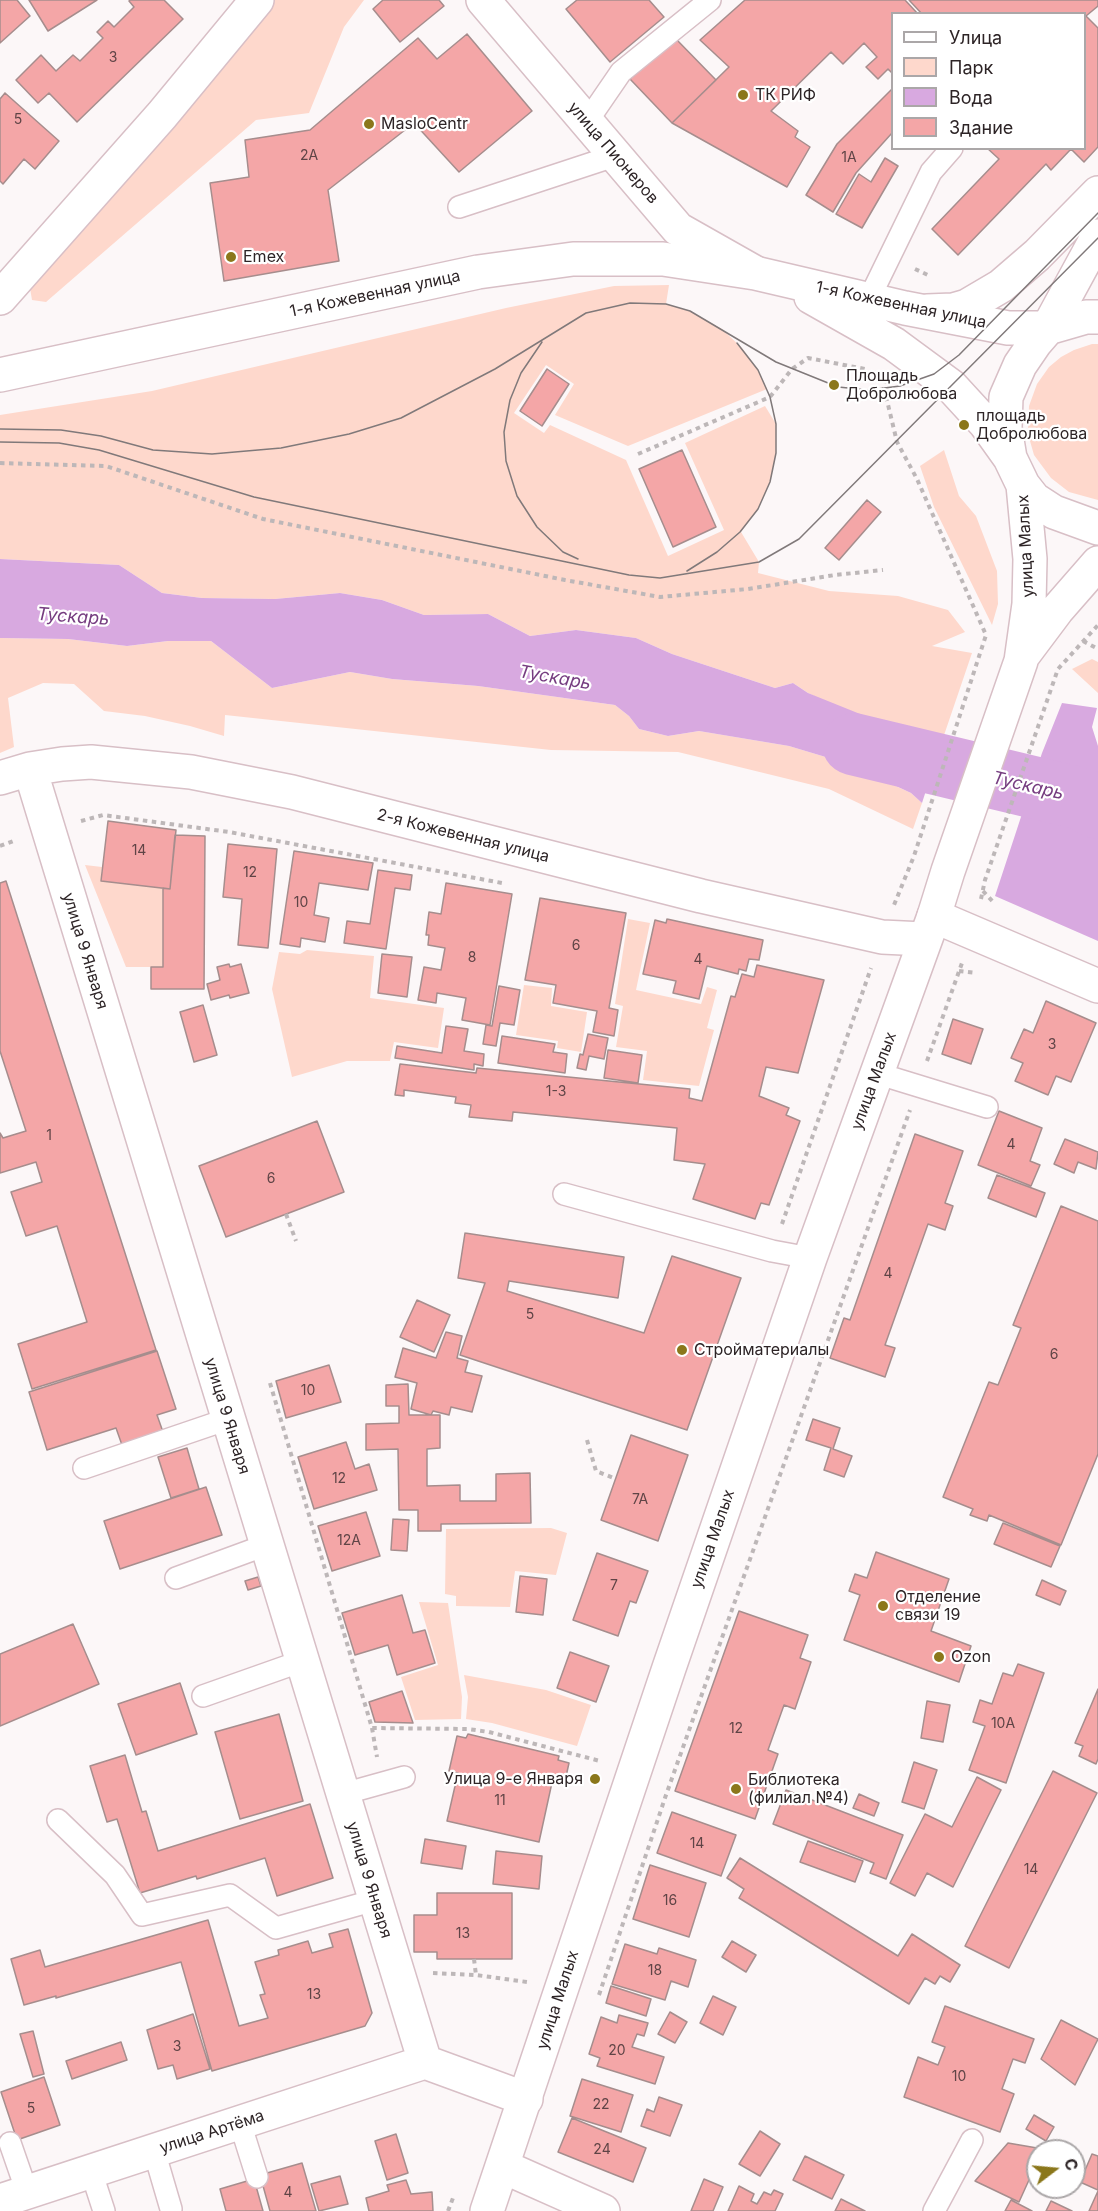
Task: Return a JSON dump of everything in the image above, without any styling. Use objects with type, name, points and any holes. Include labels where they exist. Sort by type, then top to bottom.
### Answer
[{"type":"main road","points":[[0,298],[162,115],[257,0]]},
{"type":"main road","name":"улица Пионеров","points":[[487,4],[678,229],[755,273]]},
{"type":"main road","points":[[922,311],[953,310],[967,306],[1001,286],[1037,255],[1098,193]]},
{"type":"main road","name":"улица Малых","points":[[1021,661],[1029,604],[1030,559],[1016,472],[1005,428],[1006,397],[1020,365],[1048,328],[1098,236]]},
{"type":"main road","name":"1-я Кожевенная улица","points":[[0,375],[478,272],[573,259],[652,259],[755,273],[1008,328],[1048,328],[1086,317],[1098,317]]},
{"type":"main road","name":"1-я Кожевенная улица","points":[[755,273],[795,288],[913,356],[951,386],[985,423],[1034,499],[1054,512],[1098,528]]},
{"type":"main road","name":"улица Малых","points":[[487,2211],[504,2167],[644,1740],[810,1258],[929,928],[1021,661],[1028,647],[1057,610],[1098,563]]},
{"type":"main road","name":"2-я Кожевенная улица","points":[[15,773],[62,764],[91,762],[202,774],[292,792],[701,896],[882,937],[929,928],[973,932],[1098,986]]},
{"type":"main road","name":"улица 9 Января","points":[[15,773],[49,830],[425,2062]]},
{"type":"main road","points":[[425,2062],[526,2099]]},
{"type":"main road","name":"улица Артёма","points":[[14,2200],[91,2171],[425,2062]]},
{"type":"main road","points":[[504,2167],[603,2211]]},
{"type":"lane","points":[[586,123],[621,72],[710,0]]},
{"type":"lane","points":[[869,299],[931,172],[950,150]]},
{"type":"lane","points":[[459,207],[614,156]]},
{"type":"lane","points":[[876,1073],[987,1107]]},
{"type":"lane","points":[[564,1194],[772,1251],[810,1258]]},
{"type":"lane","points":[[84,1468],[228,1419]]},
{"type":"lane","points":[[176,1578],[266,1545]]},
{"type":"lane","points":[[203,1696],[302,1661]]},
{"type":"lane","points":[[343,1794],[404,1777]]},
{"type":"lane","points":[[58,1821],[115,1875],[142,1915],[230,1895],[276,1928],[375,1900]]},
{"type":"lane","points":[[240,2123],[257,2177]]},
{"type":"lane","points":[[934,2211],[972,2140]]},
{"type":"lane","points":[[10,2144],[14,2200]]},
{"type":"lane","points":[[154,2151],[171,2209]]},
{"type":"lane","points":[[91,2171],[104,2211]]},
{"type":"path","points":[[638,454],[770,397],[792,369],[808,358],[876,371]]},
{"type":"path","points":[[0,463],[106,466],[263,519],[660,597],[748,589],[835,575],[884,570]]},
{"type":"path","points":[[985,880],[1058,669],[1098,624]]},
{"type":"path","points":[[1083,641],[1098,649]]},
{"type":"path","points":[[914,856],[982,651]]},
{"type":"path","points":[[0,846],[103,815],[229,832],[506,884]]},
{"type":"path","points":[[595,2005],[670,1784],[973,932]]},
{"type":"path","points":[[286,1214],[297,1241]]},
{"type":"path","points":[[270,1383],[372,1728],[468,1729],[489,1732],[600,1761]]},
{"type":"path","points":[[587,1440],[596,1471],[616,1479]]},
{"type":"path","points":[[474,1959],[476,1975],[527,1982]]},
{"type":"green space","points":[[270,0],[364,0],[344,27],[309,113],[256,120],[46,302],[32,300],[30,288]]},
{"type":"green space","points":[[669,285],[666,304],[690,311],[722,329],[742,348],[758,370],[767,389],[628,446],[555,415],[574,384],[546,365],[514,413],[544,433],[550,425],[626,460],[668,556],[724,530],[685,443],[765,406],[776,424],[776,453],[770,482],[758,509],[741,532],[759,562],[758,573],[829,591],[898,596],[948,610],[965,632],[932,646],[972,653],[941,744],[925,742],[910,749],[897,736],[808,693],[793,683],[775,688],[672,654],[636,638],[576,630],[530,636],[488,614],[424,615],[382,600],[340,593],[275,599],[202,598],[162,593],[119,565],[0,559],[0,415],[152,391],[506,308],[614,286]]},
{"type":"green space","name":"площадь Добролюбова","points":[[1098,344],[1098,500],[1069,492],[1051,478],[1034,455],[1028,434],[1029,406],[1037,384],[1049,367],[1074,350]]},
{"type":"green space","points":[[944,450],[959,496],[976,516],[997,571],[998,604],[992,625],[934,507],[920,466]]},
{"type":"green space","points":[[0,638],[68,639],[127,646],[168,641],[211,641],[272,688],[350,672],[392,679],[478,686],[615,705],[629,716],[639,729],[668,736],[699,731],[789,746],[849,764],[911,793],[922,803],[913,829],[829,789],[678,752],[551,750],[225,715],[224,736],[145,716],[104,711],[74,684],[43,683],[8,698],[14,747],[0,753]]},
{"type":"green space","points":[[1092,659],[1098,662],[1098,693],[1072,669]]},
{"type":"green space","points":[[85,865],[102,867],[101,881],[163,888],[163,967],[126,967]]},
{"type":"green space","points":[[628,919],[650,923],[636,990],[701,1004],[707,987],[717,990],[707,1028],[714,1030],[699,1086],[643,1080],[647,1051],[616,1047],[623,1006],[615,1004]]},
{"type":"green space","points":[[307,950],[374,956],[370,998],[444,1008],[438,1048],[394,1042],[390,1061],[347,1061],[292,1077],[272,989],[279,952],[300,954]]},
{"type":"green space","points":[[524,985],[552,988],[551,1006],[587,1012],[581,1052],[557,1048],[558,1041],[516,1035]]},
{"type":"green space","points":[[551,1528],[567,1533],[556,1575],[515,1571],[510,1607],[456,1606],[456,1596],[445,1594],[446,1529]]},
{"type":"green space","points":[[419,1602],[448,1603],[462,1697],[461,1719],[415,1720],[401,1677],[438,1665]]},
{"type":"green space","points":[[464,1675],[546,1690],[591,1705],[577,1746],[492,1723],[466,1719],[468,1697]]},
{"type":"water","points":[[0,559],[119,565],[162,593],[202,598],[275,599],[340,593],[382,600],[424,615],[488,614],[530,636],[576,630],[636,638],[672,654],[775,688],[793,683],[808,693],[875,720],[910,749],[925,742],[941,744],[922,803],[911,793],[849,764],[789,746],[699,731],[668,736],[639,729],[629,716],[615,705],[478,686],[392,679],[350,672],[272,688],[211,641],[168,641],[127,646],[68,639],[0,638]]},
{"type":"water","points":[[1062,703],[1097,708],[1092,727],[1098,746],[1098,941],[995,896],[1042,753]]},
{"type":"building","points":[[0,0],[17,0],[30,16],[0,43]]},
{"type":"building","points":[[29,0],[97,0],[48,31]]},
{"type":"building","points":[[130,0],[164,0],[183,19],[77,122],[49,93],[38,103],[16,80],[41,55],[56,71],[73,55],[80,61],[103,38],[97,32],[108,21],[114,27],[134,7]]},
{"type":"building","points":[[383,0],[439,0],[444,6],[400,42],[373,9]]},
{"type":"building","points":[[577,0],[649,0],[664,17],[610,62],[566,9]]},
{"type":"building","name":"ТК РИФ","points":[[745,0],[905,0],[916,12],[891,12],[891,72],[888,69],[878,79],[866,67],[877,57],[864,43],[843,64],[831,52],[771,111],[798,131],[795,137],[810,147],[787,187],[672,123],[729,67],[700,40]]},
{"type":"building","points":[[909,0],[1098,0],[1098,6],[1086,16],[1086,12],[920,12]]},
{"type":"building","points":[[1086,16],[1098,28],[1098,147],[1084,162],[1072,150],[1086,150]]},
{"type":"building","points":[[467,34],[532,111],[459,172],[414,123],[328,190],[339,261],[224,281],[210,183],[249,177],[245,140],[310,130],[418,38],[437,59]]},
{"type":"building","points":[[676,39],[716,80],[672,123],[630,79]]},
{"type":"building","name":"ТК РИФ","points":[[891,90],[891,134],[856,173],[833,212],[806,195],[837,144]]},
{"type":"building","points":[[5,93],[59,141],[35,169],[24,159],[3,184],[0,181],[0,99]]},
{"type":"building","points":[[989,150],[1070,150],[1051,170],[1046,164],[958,255],[932,229],[999,159]]},
{"type":"building","points":[[885,158],[898,166],[862,228],[836,214],[859,174],[871,182]]},
{"type":"building","points":[[547,369],[569,384],[542,426],[520,411]]},
{"type":"building","points":[[682,450],[716,527],[673,547],[639,469]]},
{"type":"building","points":[[867,500],[881,512],[839,560],[825,548]]},
{"type":"building","points":[[108,821],[176,830],[170,889],[101,881]]},
{"type":"building","points":[[175,835],[205,836],[204,989],[151,989],[151,967],[163,967],[163,888],[170,889]]},
{"type":"building","points":[[228,844],[277,849],[268,948],[238,945],[242,899],[223,897]]},
{"type":"building","points":[[294,851],[373,863],[368,890],[319,883],[314,915],[329,918],[325,942],[301,938],[300,947],[280,944]]},
{"type":"building","points":[[378,870],[412,875],[410,890],[395,888],[386,949],[344,943],[347,921],[370,924]]},
{"type":"building","points":[[6,881],[156,1350],[32,1389],[18,1344],[87,1322],[57,1226],[26,1236],[11,1192],[42,1182],[36,1162],[0,1173],[0,1133],[3,1138],[26,1131],[0,1051],[0,883]]},
{"type":"building","points":[[446,883],[512,894],[490,1025],[462,1020],[466,998],[437,993],[436,1003],[418,1000],[424,967],[441,970],[445,948],[428,945],[429,935],[426,935],[429,912],[441,914]]},
{"type":"building","points":[[540,898],[626,913],[609,1008],[618,1010],[614,1036],[593,1032],[597,1011],[553,1003],[556,985],[525,980]]},
{"type":"building","points":[[667,919],[763,940],[759,960],[749,959],[746,971],[739,969],[738,974],[707,966],[699,999],[673,993],[676,981],[643,974],[655,920],[666,923]]},
{"type":"building","points":[[382,954],[412,957],[407,997],[378,993]]},
{"type":"building","points":[[229,964],[230,967],[241,964],[249,993],[211,1000],[207,984],[220,980],[217,967]]},
{"type":"building","points":[[757,965],[824,980],[798,1073],[766,1067],[759,1096],[789,1108],[786,1115],[800,1121],[769,1205],[761,1203],[755,1219],[693,1199],[705,1164],[674,1160],[677,1128],[513,1112],[512,1121],[469,1117],[471,1105],[455,1103],[456,1097],[404,1090],[404,1096],[395,1095],[400,1064],[476,1073],[477,1068],[690,1089],[689,1098],[702,1101],[731,996],[735,997],[742,974],[754,977]]},
{"type":"building","points":[[499,986],[520,990],[514,1025],[500,1023],[496,1046],[483,1044],[486,1025],[492,1026]]},
{"type":"building","points":[[1046,1001],[1096,1023],[1071,1082],[1056,1076],[1048,1095],[1015,1081],[1023,1063],[1011,1058],[1024,1029],[1033,1033]]},
{"type":"building","points":[[203,1005],[217,1055],[194,1062],[180,1012]]},
{"type":"building","points":[[953,1019],[983,1029],[971,1064],[942,1054]]},
{"type":"building","points":[[446,1026],[468,1029],[464,1051],[484,1054],[483,1066],[474,1064],[474,1070],[395,1058],[397,1046],[442,1053]]},
{"type":"building","points":[[588,1034],[608,1038],[604,1059],[589,1056],[586,1070],[577,1068]]},
{"type":"building","points":[[502,1036],[555,1044],[553,1052],[567,1054],[565,1073],[498,1063]]},
{"type":"building","points":[[608,1050],[642,1055],[638,1083],[604,1078]]},
{"type":"building","points":[[999,1111],[1042,1128],[1030,1161],[1040,1165],[1031,1186],[978,1165]]},
{"type":"building","points":[[317,1121],[344,1192],[226,1237],[199,1166]]},
{"type":"building","points":[[915,1134],[963,1151],[945,1203],[953,1206],[945,1230],[928,1224],[885,1345],[895,1348],[885,1377],[830,1358],[844,1318],[850,1320]]},
{"type":"building","points":[[1065,1139],[1098,1152],[1096,1169],[1078,1162],[1074,1173],[1054,1164]]},
{"type":"building","points":[[997,1175],[1045,1193],[1036,1217],[988,1198]]},
{"type":"building","points":[[1061,1206],[1098,1221],[1098,1454],[1061,1545],[989,1515],[987,1521],[970,1515],[973,1509],[943,1497],[989,1382],[998,1385],[1021,1328],[1013,1325]]},
{"type":"building","points":[[465,1233],[624,1257],[618,1298],[509,1281],[507,1291],[644,1333],[672,1256],[741,1278],[687,1430],[460,1355],[485,1283],[458,1278]]},
{"type":"building","points":[[417,1300],[450,1315],[434,1352],[400,1337]]},
{"type":"building","points":[[446,1332],[462,1336],[457,1358],[468,1361],[465,1372],[482,1376],[472,1412],[451,1407],[449,1415],[433,1411],[431,1415],[411,1409],[417,1383],[395,1377],[403,1348],[436,1358]]},
{"type":"building","points":[[157,1351],[176,1409],[157,1415],[163,1432],[122,1445],[116,1428],[47,1450],[29,1392]]},
{"type":"building","points":[[329,1365],[341,1402],[286,1418],[276,1381]]},
{"type":"building","points":[[408,1384],[409,1415],[440,1415],[440,1448],[427,1449],[427,1486],[460,1485],[460,1501],[496,1501],[496,1474],[530,1473],[531,1523],[441,1524],[441,1531],[418,1531],[418,1510],[399,1510],[398,1449],[366,1450],[366,1424],[399,1423],[399,1406],[386,1406],[386,1385]]},
{"type":"building","points":[[813,1419],[840,1428],[833,1449],[852,1456],[844,1477],[824,1470],[831,1448],[806,1440]]},
{"type":"building","points":[[631,1435],[688,1455],[658,1541],[601,1520]]},
{"type":"building","points":[[346,1442],[355,1469],[369,1464],[377,1490],[314,1509],[298,1457]]},
{"type":"building","points":[[187,1448],[199,1489],[171,1498],[158,1457]]},
{"type":"building","points":[[206,1487],[222,1535],[120,1569],[104,1521]]},
{"type":"building","points":[[366,1512],[380,1556],[332,1571],[318,1526]]},
{"type":"building","points":[[393,1519],[409,1520],[407,1551],[391,1550]]},
{"type":"building","points":[[1003,1523],[1060,1546],[1051,1567],[994,1544]]},
{"type":"building","points":[[876,1552],[949,1579],[931,1631],[971,1646],[959,1682],[844,1640],[860,1595],[849,1591],[855,1574],[867,1578]]},
{"type":"building","points":[[597,1553],[648,1571],[636,1603],[630,1601],[618,1636],[573,1620]]},
{"type":"building","points":[[520,1576],[547,1579],[543,1615],[516,1612]]},
{"type":"building","points":[[258,1577],[261,1586],[248,1590],[245,1581]]},
{"type":"building","points":[[1042,1580],[1066,1591],[1060,1605],[1036,1595]]},
{"type":"building","points":[[402,1595],[413,1633],[425,1630],[435,1663],[397,1675],[388,1645],[355,1655],[342,1613]]},
{"type":"building","points":[[739,1611],[808,1635],[800,1658],[811,1662],[795,1709],[784,1705],[768,1750],[778,1754],[755,1819],[675,1791]]},
{"type":"building","points":[[73,1624],[99,1684],[0,1726],[0,1654]]},
{"type":"building","points":[[570,1652],[609,1666],[596,1702],[557,1688]]},
{"type":"building","points":[[1018,1664],[1044,1673],[1006,1783],[969,1770],[985,1726],[973,1722],[980,1700],[992,1704],[1003,1673],[1013,1676]]},
{"type":"building","points":[[180,1683],[197,1734],[136,1755],[118,1704]]},
{"type":"building","points":[[1098,1689],[1098,1759],[1096,1764],[1079,1756],[1083,1746],[1075,1743]]},
{"type":"building","points":[[402,1691],[413,1723],[375,1722],[369,1702]]},
{"type":"building","points":[[927,1701],[950,1705],[943,1742],[921,1738]]},
{"type":"building","points":[[279,1714],[303,1801],[240,1819],[215,1732]]},
{"type":"building","points":[[468,1734],[559,1756],[558,1760],[569,1763],[565,1781],[553,1778],[539,1842],[447,1821],[458,1773],[449,1771],[457,1736],[466,1738]]},
{"type":"building","points":[[125,1755],[142,1812],[146,1811],[158,1851],[310,1804],[333,1878],[277,1896],[265,1858],[197,1879],[196,1876],[140,1893],[117,1819],[107,1822],[90,1766]]},
{"type":"building","points":[[914,1762],[937,1770],[924,1809],[902,1802]]},
{"type":"building","points":[[1053,1771],[1097,1793],[1009,1968],[965,1946]]},
{"type":"building","points":[[977,1777],[1001,1790],[953,1887],[927,1873],[915,1896],[890,1883],[925,1814],[952,1827]]},
{"type":"building","points":[[786,1790],[903,1835],[886,1879],[870,1873],[874,1863],[773,1824]]},
{"type":"building","points":[[859,1794],[879,1803],[874,1816],[853,1808]]},
{"type":"building","points":[[672,1812],[736,1835],[721,1876],[657,1853]]},
{"type":"building","points":[[425,1839],[466,1846],[462,1869],[421,1863]]},
{"type":"building","points":[[808,1841],[863,1861],[855,1882],[800,1862]]},
{"type":"building","points":[[496,1851],[542,1856],[539,1889],[493,1884]]},
{"type":"building","points":[[740,1858],[898,1956],[912,1934],[960,1965],[950,1982],[940,1976],[935,1984],[925,1978],[909,2004],[739,1898],[744,1889],[727,1878]]},
{"type":"building","points":[[650,1865],[706,1883],[689,1937],[633,1919]]},
{"type":"building","points":[[437,1893],[512,1893],[512,1959],[437,1959],[437,1952],[414,1952],[414,1915],[437,1915]]},
{"type":"building","points":[[208,1920],[239,2026],[268,2018],[260,1995],[265,1994],[255,1962],[279,1955],[278,1950],[308,1941],[312,1953],[333,1947],[329,1934],[348,1929],[372,2013],[365,2026],[212,2071],[181,1962],[24,2005],[11,1959],[40,1950],[45,1967]]},
{"type":"building","points":[[732,1941],[756,1955],[746,1972],[722,1957]]},
{"type":"building","points":[[625,1944],[657,1954],[659,1948],[696,1960],[688,1987],[671,1981],[665,2000],[612,1984]]},
{"type":"building","points":[[611,1986],[651,1999],[646,2016],[606,2003]]},
{"type":"building","points":[[713,1996],[736,2007],[723,2035],[700,2023]]},
{"type":"building","points":[[945,2006],[1034,2039],[1025,2063],[1013,2059],[1002,2089],[1014,2094],[1000,2132],[904,2097],[918,2057],[938,2065],[945,2047],[932,2042]]},
{"type":"building","points":[[670,2012],[687,2022],[675,2043],[658,2034]]},
{"type":"building","points":[[193,2014],[210,2069],[177,2079],[173,2065],[158,2069],[147,2030]]},
{"type":"building","points":[[619,2015],[648,2023],[644,2036],[637,2034],[632,2047],[664,2057],[655,2084],[597,2066],[600,2058],[589,2054],[601,2017],[617,2023]]},
{"type":"building","points":[[1061,2020],[1098,2039],[1075,2085],[1041,2059]]},
{"type":"building","points":[[33,2031],[44,2074],[33,2077],[20,2034]]},
{"type":"building","points":[[121,2042],[127,2060],[72,2079],[66,2061]]},
{"type":"building","points":[[44,2077],[60,2125],[17,2140],[1,2092]]},
{"type":"building","points":[[582,2079],[633,2095],[621,2132],[570,2116]]},
{"type":"building","points":[[659,2097],[682,2105],[670,2136],[641,2126],[647,2109],[654,2112]]},
{"type":"building","points":[[1034,2115],[1054,2127],[1047,2139],[1043,2139],[1026,2129]]},
{"type":"building","points":[[572,2118],[646,2148],[633,2182],[558,2152]]},
{"type":"building","points":[[760,2131],[780,2144],[760,2176],[739,2164]]},
{"type":"building","points":[[396,2134],[408,2173],[387,2180],[375,2141]]},
{"type":"building","points":[[1008,2143],[1026,2146],[1026,2187],[1019,2202],[975,2181]]},
{"type":"building","points":[[1092,2154],[1098,2156],[1098,2190],[1086,2185],[1086,2168]]},
{"type":"building","points":[[805,2156],[844,2175],[832,2199],[793,2180]]},
{"type":"building","points":[[302,2163],[316,2211],[270,2211],[260,2175]]},
{"type":"building","points":[[340,2176],[348,2204],[319,2211],[311,2184]]},
{"type":"building","points":[[254,2179],[263,2211],[226,2211],[220,2189]]},
{"type":"building","points":[[704,2179],[723,2187],[713,2211],[691,2211]]},
{"type":"building","points":[[406,2180],[411,2194],[432,2192],[433,2211],[369,2211],[366,2198],[389,2191],[387,2185]]},
{"type":"building","points":[[739,2186],[754,2194],[751,2201],[757,2204],[764,2192],[771,2195],[774,2190],[783,2194],[775,2211],[728,2211]]},
{"type":"building","points":[[1098,2191],[1098,2211],[1089,2211]]},
{"type":"building","points":[[841,2199],[865,2211],[835,2211]]},
{"type":"building","points":[[1011,2200],[1032,2211],[1005,2211]]},
{"type":"building","points":[[1051,2201],[1072,2211],[1046,2211]]},
{"type":"waterway","name":"Тускарь","points":[[853,744],[1082,799],[1098,808]]},
{"type":"tram line","points":[[0,429],[61,430],[101,436],[153,450],[212,454],[281,448],[349,434],[401,418],[495,369],[586,313],[630,303],[666,304],[690,311],[776,362],[838,387],[869,390],[900,386],[934,374],[959,355],[1098,213]]},
{"type":"tram line","points":[[0,442],[59,443],[99,450],[254,497],[629,575],[660,578],[759,562],[799,539],[1098,238]]},
{"type":"tram line","points":[[542,342],[521,373],[510,400],[504,432],[506,461],[517,496],[537,527],[563,552],[578,559]]},
{"type":"tram line","points":[[687,571],[717,552],[740,532],[758,509],[770,482],[776,453],[776,424],[770,397],[758,370],[737,343]]},
{"type":"place","name":"ТК РИФ","points":[[743,95]]},
{"type":"place","name":"MasloCentr","points":[[369,124]]},
{"type":"place","name":"Emex","points":[[231,257]]},
{"type":"place","name":"Площадь Добролюбова","points":[[834,385]]},
{"type":"place","name":"площадь Добролюбова","points":[[964,425]]},
{"type":"place","name":"Стройматериалы","points":[[682,1350]]},
{"type":"place","name":"Отделение связи 19","points":[[883,1606]]},
{"type":"place","name":"Ozon","points":[[939,1657]]},
{"type":"place","name":"Улица 9-е Января","points":[[595,1779]]},
{"type":"place","name":"Библиотека (филиал №4)","points":[[736,1789]]}]
